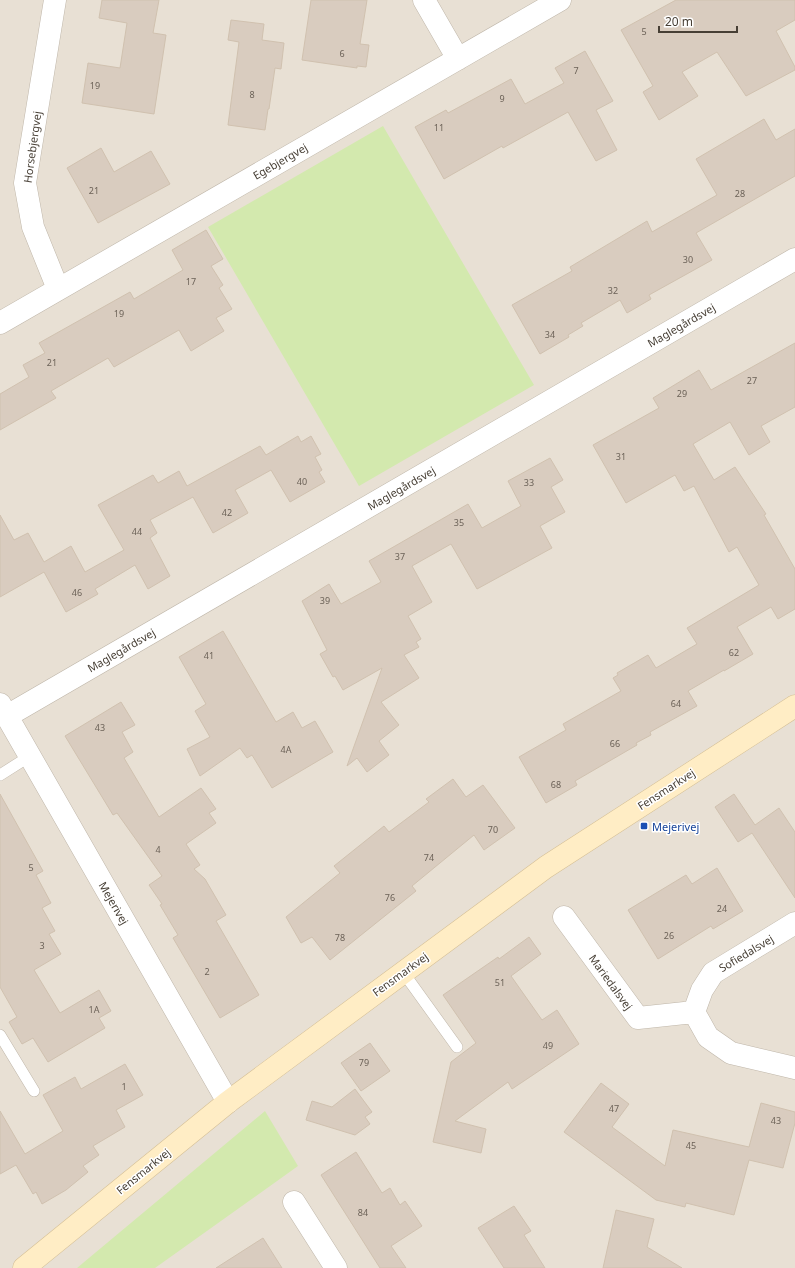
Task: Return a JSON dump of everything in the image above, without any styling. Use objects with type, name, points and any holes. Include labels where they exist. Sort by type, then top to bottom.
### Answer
[{"type":"street","name":"Horsebjergvej","points":[[55,0],[25,183],[33,227],[58,289]]},
{"type":"street","points":[[424,0],[458,59]]},
{"type":"street","name":"Egebjergvej","points":[[0,322],[560,0]]},
{"type":"street","name":"Maglegårdsvej","points":[[3,710],[795,259]]},
{"type":"street","name":"Fensmarkvej","points":[[24,1268],[228,1102],[546,867],[795,706]]},
{"type":"street","name":"Mejerivej","points":[[3,710],[228,1102]]},
{"type":"street","name":"Mariedalsvej","points":[[564,917],[638,1018],[694,1012]]},
{"type":"street","name":"Sofiedalsvej","points":[[694,1012],[702,990],[713,973],[795,923]]},
{"type":"street","points":[[694,1012],[708,1037],[731,1053],[795,1068]]},
{"type":"street","points":[[294,1202],[336,1268]]},
{"type":"lane","points":[[0,774],[30,756]]},
{"type":"lane","points":[[403,972],[457,1047]]},
{"type":"lane","points":[[0,1035],[34,1091]]},
{"type":"shaded area","points":[[0,0],[795,0],[795,1268],[0,1268]]},
{"type":"green space","points":[[383,126],[534,385],[359,486],[208,227]]},
{"type":"green space","points":[[265,1111],[298,1166],[155,1268],[77,1268]]},
{"type":"building","points":[[102,0],[159,0],[153,33],[166,35],[154,114],[82,103],[88,63],[120,68],[127,23],[99,18]]},
{"type":"building","points":[[311,0],[367,0],[360,44],[369,45],[366,67],[357,66],[357,68],[302,60]]},
{"type":"building","points":[[676,0],[795,0],[795,20],[776,31],[795,67],[795,70],[746,96],[717,52],[682,72],[698,96],[659,120],[643,92],[653,86],[621,30]]},
{"type":"building","points":[[231,20],[264,24],[262,40],[284,43],[281,69],[275,68],[265,130],[228,125],[239,42],[228,40]]},
{"type":"building","points":[[585,51],[613,101],[596,110],[617,150],[596,161],[568,112],[503,148],[502,146],[444,179],[415,127],[446,110],[448,113],[511,79],[525,104],[564,83],[555,68]]},
{"type":"building","points":[[764,119],[776,140],[795,129],[795,176],[696,233],[712,260],[649,295],[651,299],[627,313],[620,300],[581,323],[583,326],[568,335],[569,337],[540,354],[512,305],[572,271],[570,267],[647,221],[652,232],[717,195],[696,159]]},
{"type":"building","points":[[101,148],[114,172],[151,151],[170,184],[98,223],[67,168]]},
{"type":"building","points":[[206,230],[223,259],[211,266],[223,285],[219,288],[232,309],[216,318],[224,331],[191,351],[179,330],[114,367],[108,358],[51,391],[56,398],[0,430],[0,394],[29,377],[23,365],[45,353],[39,343],[130,292],[134,299],[183,270],[172,250]]},
{"type":"building","points":[[795,343],[795,407],[761,426],[770,442],[749,455],[730,422],[693,444],[714,480],[735,467],[766,514],[764,515],[795,569],[795,609],[778,619],[771,607],[737,627],[753,654],[688,691],[697,706],[650,732],[651,735],[636,743],[637,745],[575,781],[577,785],[546,803],[519,757],[566,730],[563,724],[621,691],[613,678],[618,675],[617,673],[648,655],[656,668],[697,644],[687,628],[759,585],[737,547],[729,552],[694,486],[684,491],[675,475],[626,503],[593,445],[659,408],[653,398],[699,370],[711,390]]},
{"type":"building","points":[[298,436],[301,442],[311,436],[321,454],[315,457],[322,470],[319,472],[325,482],[290,502],[271,470],[235,490],[248,513],[213,533],[193,497],[150,520],[157,533],[150,538],[170,576],[148,589],[135,565],[95,589],[98,594],[66,612],[44,572],[0,597],[0,515],[14,540],[28,533],[44,562],[71,546],[85,572],[124,550],[98,505],[153,475],[158,483],[179,471],[187,486],[260,446],[266,455]]},
{"type":"building","points":[[550,458],[563,480],[551,487],[565,512],[540,526],[552,548],[477,589],[451,544],[412,566],[432,602],[408,616],[421,639],[416,642],[419,647],[404,655],[419,678],[381,702],[399,725],[379,741],[389,755],[367,772],[357,758],[347,766],[382,668],[343,690],[335,676],[333,677],[320,654],[327,650],[302,601],[329,584],[341,604],[381,582],[369,561],[468,504],[482,528],[521,506],[508,481]]},
{"type":"building","points":[[223,631],[276,722],[293,712],[302,728],[315,721],[333,752],[272,788],[252,755],[247,758],[240,748],[200,776],[187,749],[210,737],[195,711],[206,704],[179,657]]},
{"type":"building","points":[[121,702],[135,725],[122,732],[133,752],[124,758],[159,817],[201,788],[216,809],[209,813],[216,823],[186,844],[200,865],[194,869],[205,879],[226,915],[216,921],[259,995],[220,1018],[173,938],[178,935],[160,905],[162,904],[149,885],[162,876],[117,813],[113,815],[65,736]]},
{"type":"building","points":[[453,779],[466,797],[483,785],[515,828],[484,850],[474,835],[412,886],[416,891],[330,960],[312,937],[301,943],[286,917],[340,873],[334,866],[384,826],[389,832],[429,802],[426,799]]},
{"type":"building","points":[[0,794],[43,871],[36,875],[51,903],[42,908],[55,931],[49,934],[61,954],[34,970],[60,1013],[99,990],[111,1011],[99,1018],[105,1028],[48,1062],[33,1038],[22,1044],[9,1022],[17,1017],[0,987]]},
{"type":"building","points":[[734,794],[755,825],[779,808],[795,832],[795,898],[752,833],[738,842],[715,807]]},
{"type":"building","points":[[717,868],[743,911],[713,929],[711,926],[658,959],[628,910],[686,875],[692,884]]},
{"type":"building","points":[[529,937],[541,954],[511,976],[542,1020],[557,1010],[579,1044],[512,1089],[508,1082],[455,1121],[486,1129],[481,1153],[433,1142],[451,1062],[476,1043],[443,995],[498,957],[499,959]]},
{"type":"building","points":[[370,1043],[390,1071],[361,1091],[341,1063]]},
{"type":"building","points":[[125,1064],[143,1095],[116,1110],[125,1127],[93,1146],[99,1155],[83,1166],[88,1172],[66,1190],[42,1204],[36,1192],[33,1194],[16,1165],[0,1174],[0,1111],[25,1154],[63,1131],[43,1095],[75,1077],[81,1089]]},
{"type":"building","points":[[601,1083],[629,1104],[612,1127],[665,1166],[673,1130],[749,1147],[761,1103],[795,1112],[795,1123],[783,1168],[749,1160],[734,1215],[686,1203],[685,1207],[656,1200],[564,1132]]},
{"type":"building","points":[[355,1089],[372,1112],[365,1117],[370,1124],[355,1135],[306,1120],[312,1101],[332,1107]]},
{"type":"building","points":[[356,1152],[382,1193],[390,1188],[400,1205],[405,1201],[422,1226],[391,1246],[406,1268],[380,1268],[321,1175]]},
{"type":"building","points":[[514,1206],[531,1231],[524,1235],[545,1268],[504,1268],[478,1228]]},
{"type":"building","points":[[616,1210],[654,1219],[647,1247],[682,1268],[603,1268]]},
{"type":"building","points":[[263,1238],[282,1268],[216,1268]]},
{"type":"place","name":"Mejerivej","points":[[644,826]]}]
